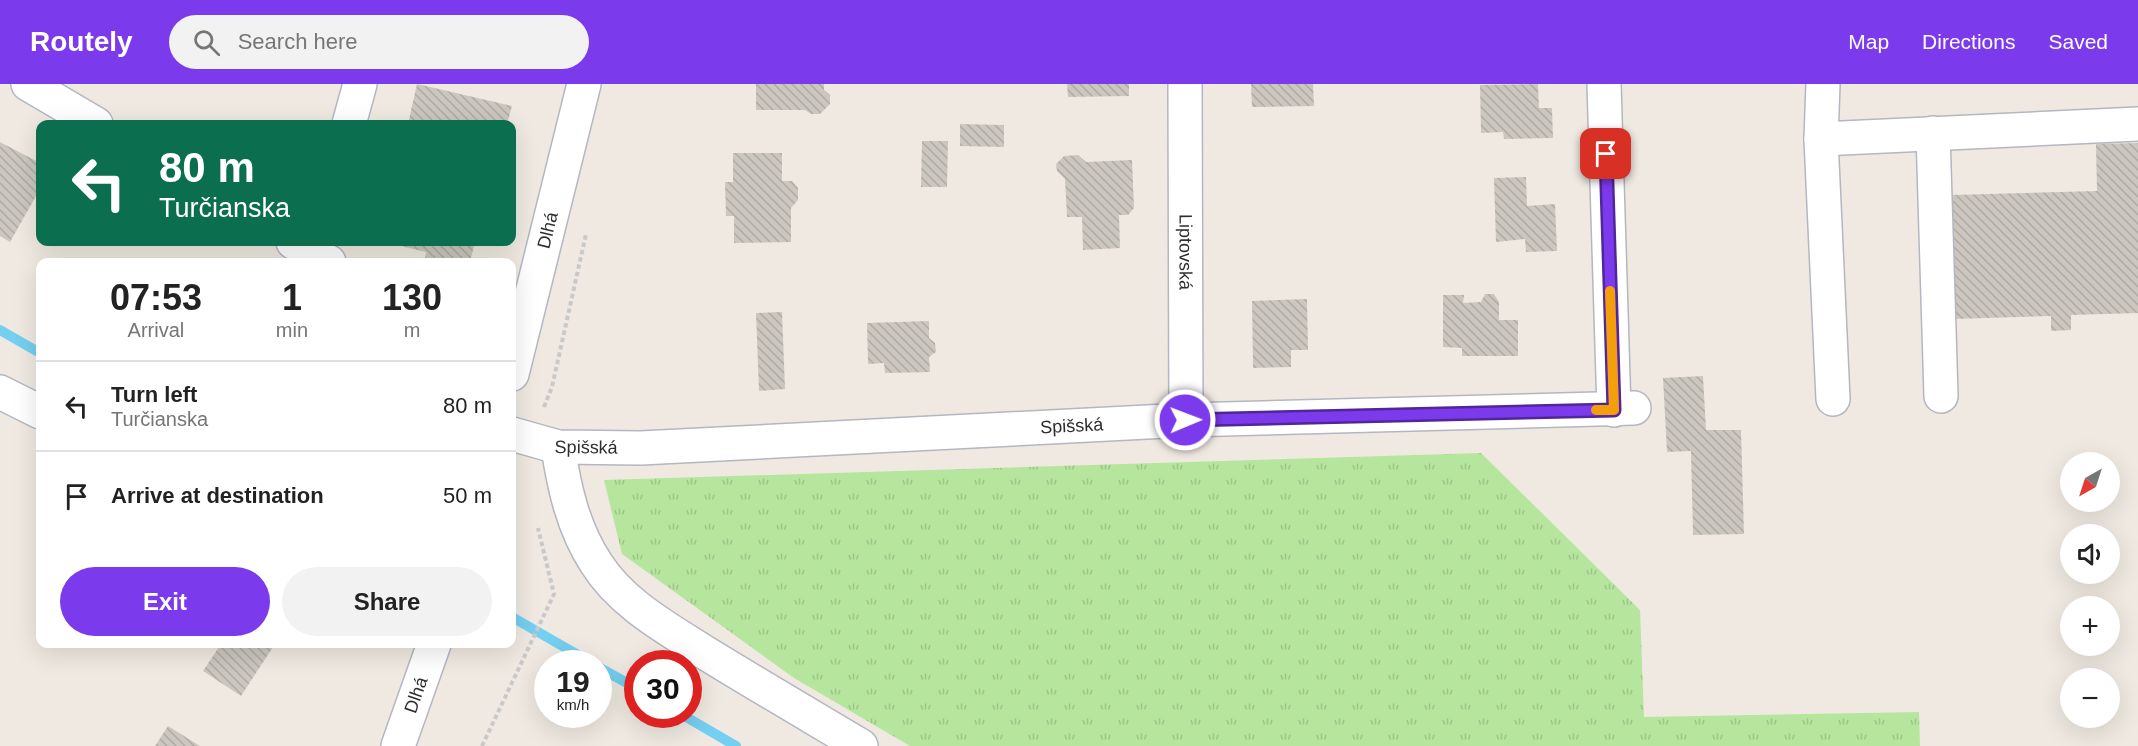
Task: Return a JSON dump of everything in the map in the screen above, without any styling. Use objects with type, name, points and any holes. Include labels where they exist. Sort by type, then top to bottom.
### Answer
[{"type":"street","points":[[28,84],[89,120]]},
{"type":"street","points":[[350,120],[360,84]]},
{"type":"street","name":"Dlhá","points":[[516,358],[584,84]]},
{"type":"street","name":"Liptovská","points":[[1185,84],[1185,420]]},
{"type":"street","name":"Spišská","points":[[516,435],[558,447],[641,448],[1185,420],[1624,409],[1604,84]]},
{"type":"street","points":[[1823,84],[1821,139],[1833,399]]},
{"type":"street","points":[[1821,139],[2138,124]]},
{"type":"street","points":[[1933,133],[1941,396]]},
{"type":"street","points":[[0,392],[36,410]]},
{"type":"street","points":[[558,447],[565,493],[581,535],[595,562],[613,586],[636,607],[675,633],[861,746]]},
{"type":"street","name":"Dlhá","points":[[398,746],[433,648]]},
{"type":"path","points":[[544,405],[552,387],[587,230]]},
{"type":"path","points":[[482,746],[554,594],[538,527]]},
{"type":"green space","points":[[1481,453],[1640,610],[1644,717],[1919,712],[1920,746],[910,746],[794,678],[622,554],[604,480]]},
{"type":"building","points":[[417,84],[512,106],[508,120],[409,120]]},
{"type":"building","points":[[756,84],[824,84],[824,90],[830,95],[830,104],[820,114],[811,114],[805,110],[756,110]]},
{"type":"building","points":[[1067,84],[1129,84],[1129,96],[1068,97]]},
{"type":"building","points":[[1251,84],[1313,84],[1314,106],[1252,107]]},
{"type":"building","points":[[1538,84],[1539,108],[1552,108],[1553,138],[1504,139],[1503,132],[1481,133],[1480,85]]},
{"type":"building","points":[[960,124],[1004,125],[1004,147],[960,146]]},
{"type":"building","points":[[922,141],[948,141],[947,187],[921,187]]},
{"type":"building","points":[[0,142],[36,161],[36,196],[10,242],[0,236]]},
{"type":"building","points":[[2138,143],[2138,313],[2071,315],[2071,330],[2051,331],[2051,316],[1955,319],[1952,195],[2097,191],[2096,144]]},
{"type":"building","points":[[733,153],[782,153],[782,181],[792,181],[798,188],[798,200],[791,208],[791,242],[734,243],[734,216],[726,216],[725,182],[733,182]]},
{"type":"building","points":[[1078,155],[1086,162],[1132,160],[1134,208],[1128,215],[1119,215],[1120,248],[1083,250],[1082,217],[1067,217],[1065,179],[1057,171],[1056,164],[1064,156]]},
{"type":"building","points":[[1526,177],[1527,206],[1555,204],[1557,251],[1526,252],[1525,239],[1496,242],[1494,178]]},
{"type":"building","points":[[401,246],[474,246],[471,258],[425,258],[426,252]]},
{"type":"building","points":[[1485,294],[1494,294],[1499,302],[1499,320],[1518,320],[1518,356],[1462,356],[1462,348],[1443,347],[1443,295],[1464,295],[1463,303],[1481,302]]},
{"type":"building","points":[[1307,299],[1308,350],[1291,350],[1291,367],[1253,368],[1252,301]]},
{"type":"building","points":[[782,312],[785,389],[759,391],[756,313]]},
{"type":"building","points":[[929,321],[929,338],[935,343],[936,352],[929,357],[930,372],[885,373],[884,363],[868,364],[867,323]]},
{"type":"building","points":[[1703,376],[1706,430],[1741,430],[1744,534],[1693,535],[1691,451],[1667,452],[1663,378]]},
{"type":"building","points":[[218,648],[272,648],[241,696],[203,671]]},
{"type":"building","points":[[168,726],[200,746],[155,746]]},
{"type":"waterway","points":[[0,330],[36,351]]},
{"type":"waterway","points":[[516,619],[569,650]]},
{"type":"waterway","points":[[612,675],[624,681]]},
{"type":"waterway","points":[[702,726],[736,746]]},
{"type":"slow traffic","points":[[1596,410],[1614,410],[1610,291]]},
{"type":"route","points":[[1185,420],[1614,410],[1606,154]]}]
